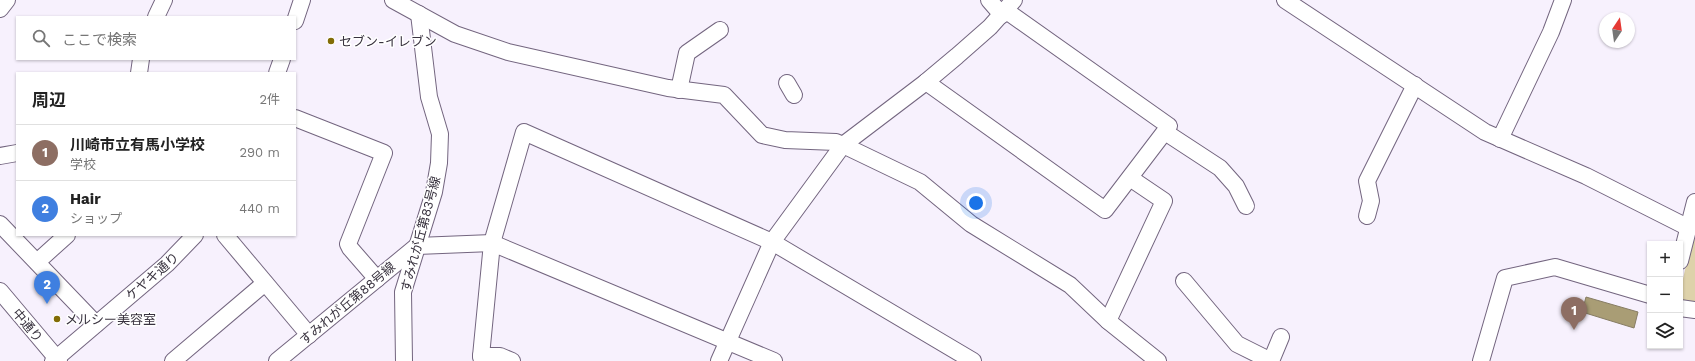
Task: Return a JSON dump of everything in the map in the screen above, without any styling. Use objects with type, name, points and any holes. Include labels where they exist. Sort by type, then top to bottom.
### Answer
[{"type":"street","points":[[0,9],[7,0]]},
{"type":"street","points":[[156,16],[164,0]]},
{"type":"street","points":[[296,18],[302,0]]},
{"type":"street","points":[[392,0],[455,34],[508,52],[679,90],[724,95],[762,135],[785,140],[836,142],[843,145],[920,182],[971,224],[1070,285],[1108,321],[1158,361]]},
{"type":"street","points":[[926,82],[1105,210],[1130,178],[1169,126],[1007,8],[989,0]]},
{"type":"street","points":[[1285,0],[1485,132],[1586,176],[1689,228]]},
{"type":"street","points":[[1500,139],[1551,32],[1563,0]]},
{"type":"street","points":[[719,361],[772,242],[843,145],[926,82],[990,28],[1007,8]]},
{"type":"street","name":"すみれが丘第83号線","points":[[404,361],[403,292],[434,192],[439,164],[440,134],[428,97],[419,14]]},
{"type":"street","points":[[679,90],[687,53],[720,30]]},
{"type":"street","points":[[139,72],[141,60]]},
{"type":"street","points":[[277,72],[282,60]]},
{"type":"street","points":[[1367,216],[1371,201],[1367,181],[1415,85]]},
{"type":"street","points":[[296,118],[384,153],[348,244],[377,278]]},
{"type":"street","points":[[512,361],[500,356],[481,359],[492,243],[524,132],[772,242],[973,361]]},
{"type":"street","points":[[1164,132],[1220,168],[1236,186],[1246,206]]},
{"type":"street","points":[[0,156],[16,153]]},
{"type":"street","points":[[1108,321],[1164,201],[1130,178]]},
{"type":"street","points":[[1683,250],[1695,202]]},
{"type":"street","points":[[0,224],[96,324]]},
{"type":"street","points":[[37,262],[66,236]]},
{"type":"street","name":"ケヤキ通り","points":[[56,360],[167,264],[194,236]]},
{"type":"street","points":[[226,236],[309,335]]},
{"type":"street","points":[[417,246],[492,243],[774,361]]},
{"type":"street","name":"すみれが丘第88号線","points":[[277,361],[417,246]]},
{"type":"street","points":[[1481,361],[1505,278],[1555,267],[1647,294]]},
{"type":"street","points":[[1184,281],[1237,344],[1271,361],[1281,338]]},
{"type":"street","points":[[172,361],[265,283]]},
{"type":"street","name":"中通り","points":[[1,293],[56,360]]},
{"type":"street","points":[[1683,308],[1695,310]]},
{"type":"shaded area","points":[[1695,226],[1695,305],[1683,303],[1683,279]]},
{"type":"shaded area","points":[[1586,297],[1638,312],[1634,328],[1582,312]]},
{"type":"place","name":"セブン-イレブン","points":[[331,41]]},
{"type":"place","name":"Hair","points":[[47,304]]},
{"type":"place","name":"メルシー美容室","points":[[57,319]]},
{"type":"place","name":"川崎市立有馬小学校","points":[[1574,330]]}]
